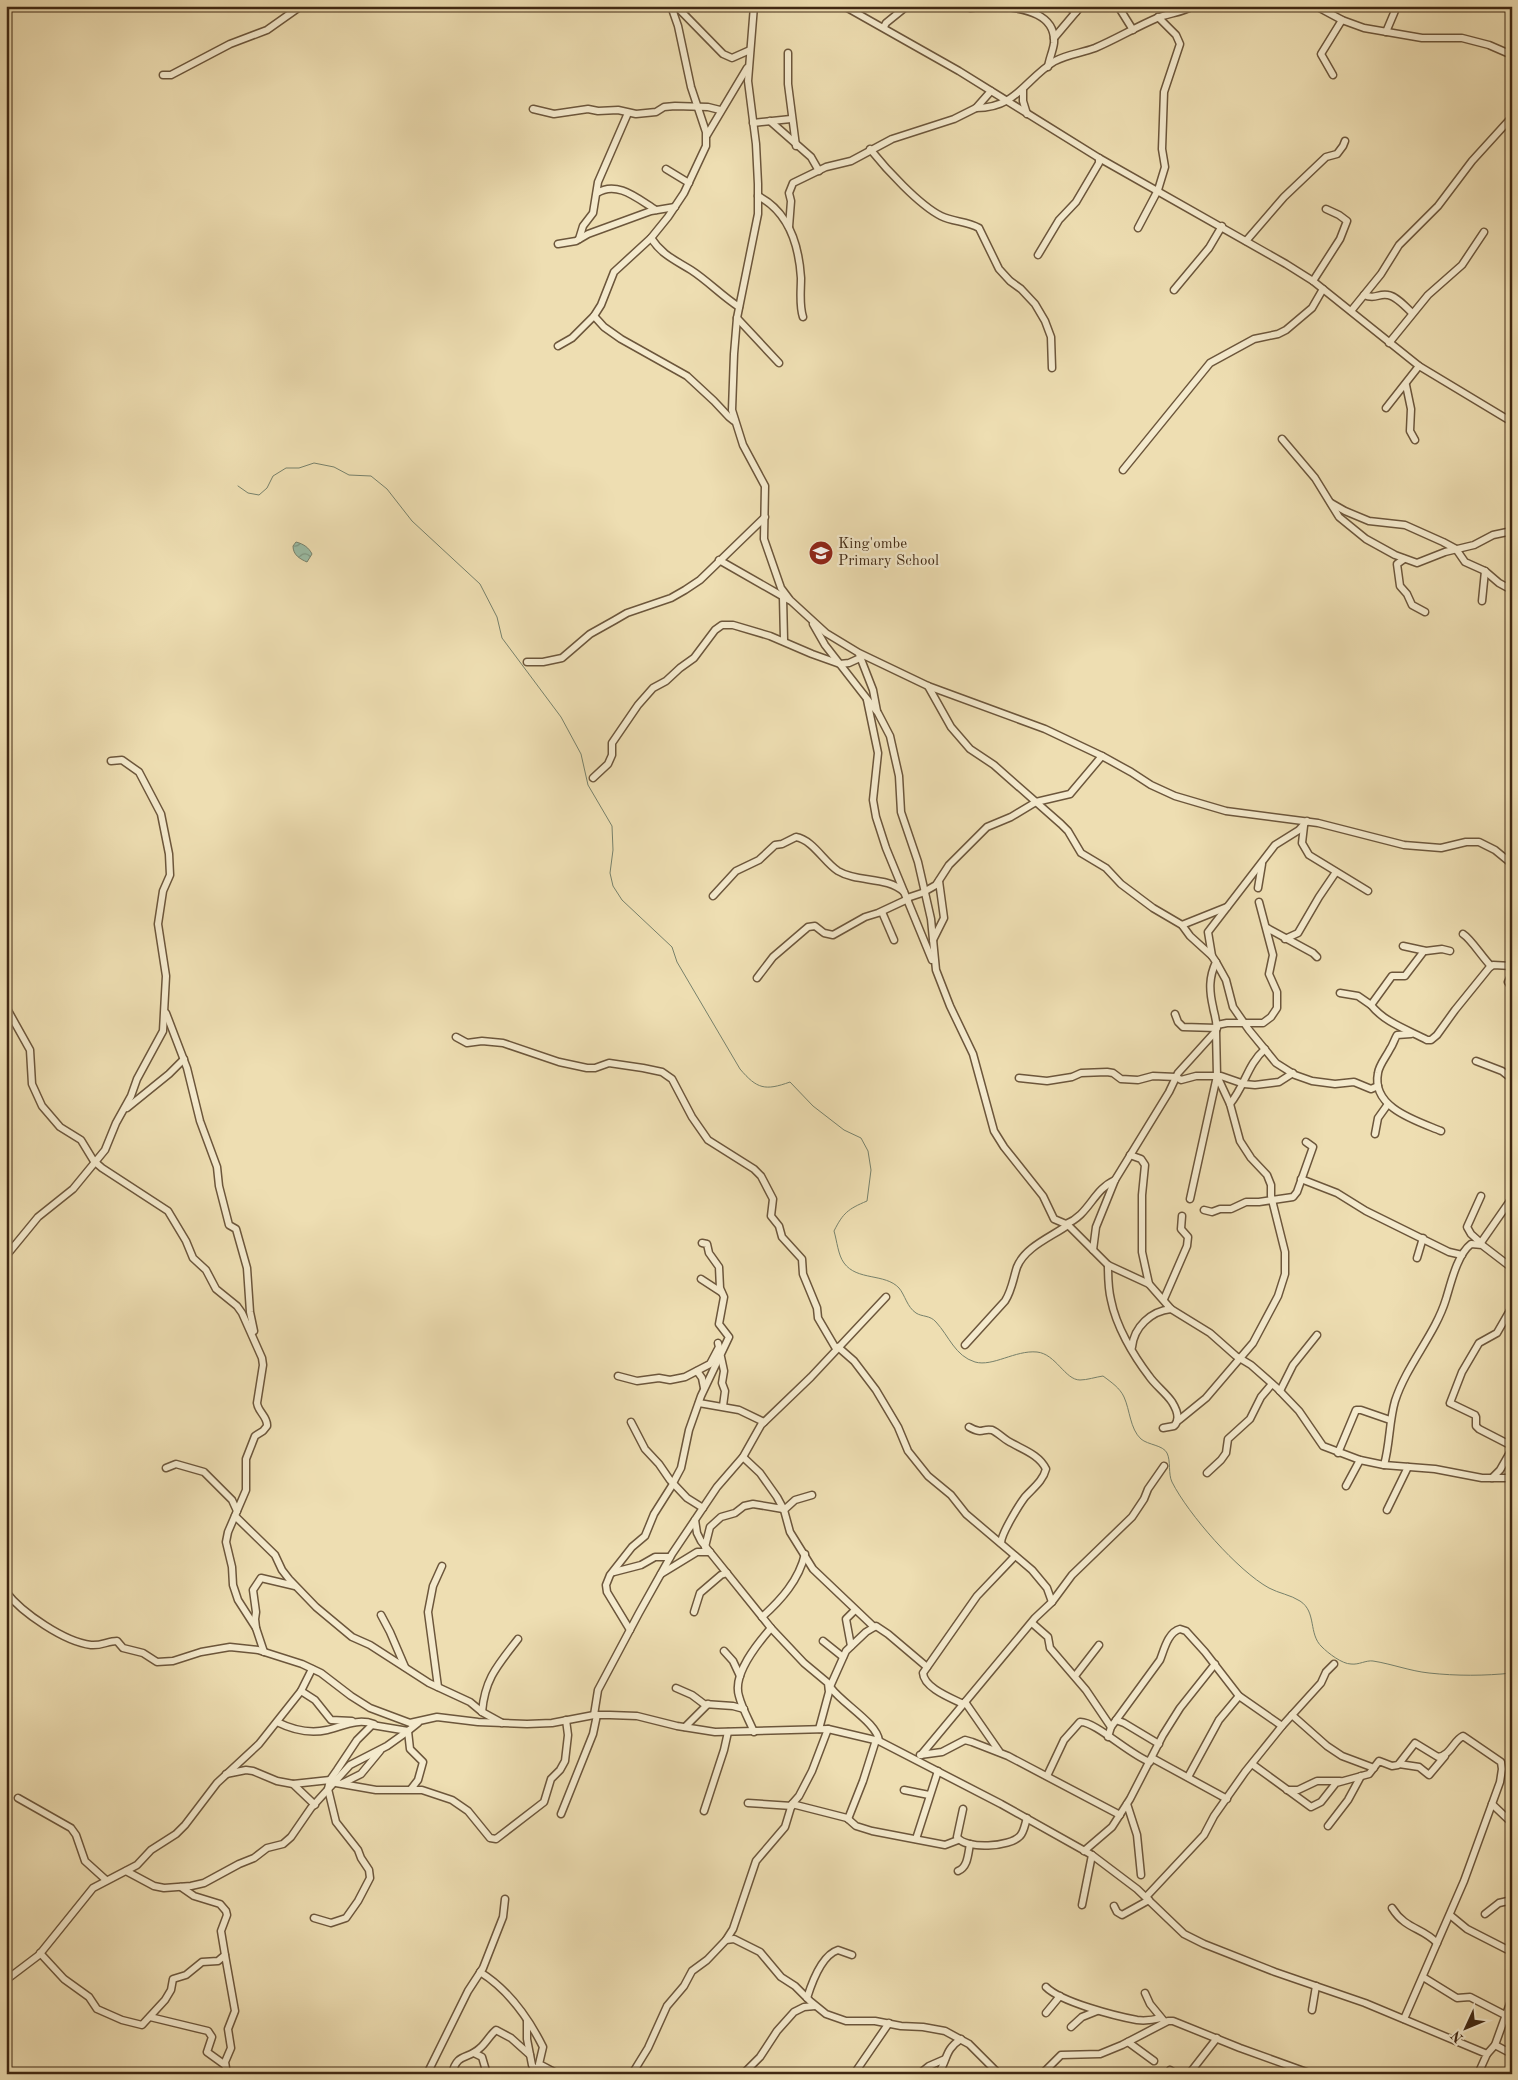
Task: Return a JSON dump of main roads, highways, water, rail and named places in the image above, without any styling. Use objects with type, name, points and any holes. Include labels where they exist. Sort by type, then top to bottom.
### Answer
[{"type":"water","points":[[296,542],[306,546],[312,554],[307,562],[299,558],[294,552],[293,546]]},
{"type":"waterway","points":[[238,486],[248,493],[259,495],[267,488],[273,476],[286,468],[299,468],[314,463],[334,467],[349,475],[371,476],[387,489],[412,521],[480,584],[497,617],[502,638],[561,717],[581,754],[588,785],[612,826],[613,850],[610,873],[613,886],[622,900],[672,947],[677,962],[740,1069],[751,1081],[768,1087],[790,1082],[813,1106],[844,1130],[861,1138],[868,1151],[871,1170],[867,1201],[847,1212],[834,1231],[840,1256],[850,1269],[863,1275],[893,1283],[899,1288],[913,1310],[934,1320],[957,1350],[968,1359],[982,1363],[1021,1353],[1037,1352],[1050,1357],[1075,1379],[1083,1380],[1103,1376],[1112,1383],[1124,1397],[1137,1435],[1144,1441],[1162,1448],[1167,1453],[1172,1482],[1179,1495],[1202,1525],[1215,1541],[1257,1580],[1273,1590],[1300,1601],[1309,1611],[1318,1642],[1335,1658],[1347,1664],[1373,1661],[1415,1671],[1439,1674],[1481,1675],[1512,1673]]},
{"type":"place","name":"King'ombe Primary School","points":[[821,553]]}]
